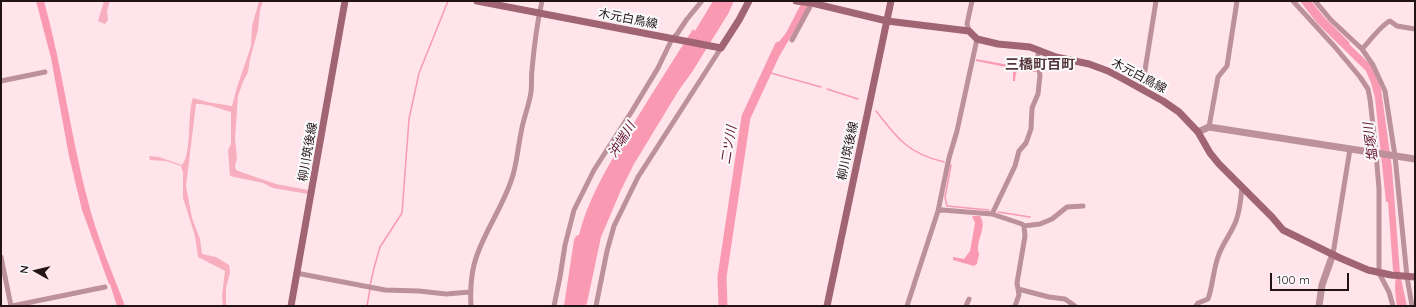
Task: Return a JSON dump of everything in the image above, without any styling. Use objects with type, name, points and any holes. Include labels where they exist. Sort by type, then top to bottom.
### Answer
[{"type":"main road","name":"柳川筑後線","points":[[291,306],[345,1]]},
{"type":"main road","name":"木元白鳥線","points":[[477,1],[718,47]]},
{"type":"main road","points":[[718,47],[739,20],[749,1]]},
{"type":"main road","points":[[798,1],[813,3],[887,21],[969,31],[977,39]]},
{"type":"main road","name":"柳川筑後線","points":[[827,306],[891,1]]},
{"type":"main road","name":"木元白鳥線","points":[[977,39],[998,44],[1030,47],[1062,59],[1089,64],[1108,71],[1142,89],[1179,112],[1198,132],[1210,153],[1219,164],[1283,230],[1368,270],[1391,275],[1415,277]]},
{"type":"street","points":[[471,306],[470,292],[477,254],[502,204],[513,174],[531,91],[539,13],[542,1]]},
{"type":"street","points":[[554,306],[565,245],[574,210],[594,170],[658,68],[677,34],[702,1]]},
{"type":"street","points":[[969,31],[967,24],[972,1]]},
{"type":"street","points":[[1142,89],[1156,1]]},
{"type":"street","points":[[1209,128],[1218,77],[1226,66],[1237,1]]},
{"type":"street","points":[[1293,1],[1335,47],[1368,89],[1378,154],[1379,272],[1389,292],[1393,306]]},
{"type":"street","points":[[1315,1],[1331,20],[1362,49],[1373,65],[1385,91],[1394,156],[1405,277],[1412,306]]},
{"type":"street","points":[[792,40],[813,3]]},
{"type":"street","points":[[1362,49],[1384,24],[1390,21],[1397,26],[1415,29]]},
{"type":"street","points":[[907,306],[938,211],[977,39]]},
{"type":"street","points":[[596,306],[607,251],[614,226],[638,177],[718,47]]},
{"type":"street","points":[[992,214],[1015,166],[1019,151],[1026,143],[1031,129],[1032,108],[1039,88],[1040,75],[1037,60],[1039,51]]},
{"type":"street","points":[[1,81],[45,72]]},
{"type":"street","points":[[1198,132],[1209,128],[1415,159]]},
{"type":"street","points":[[1319,306],[1322,285],[1333,254],[1350,149]]},
{"type":"street","points":[[1196,306],[1198,303],[1208,299],[1211,291],[1214,267],[1221,246],[1236,221],[1240,208],[1242,187]]},
{"type":"street","points":[[938,211],[942,210],[992,214],[1024,226],[1040,224],[1052,218],[1067,207],[1083,206]]},
{"type":"street","points":[[1015,306],[1019,295],[1017,283],[1025,236],[1024,226]]},
{"type":"street","points":[[1,257],[11,306],[105,287]]},
{"type":"street","points":[[296,273],[391,291],[419,291],[446,294],[470,292]]},
{"type":"street","points":[[1018,289],[1065,299],[1076,306]]},
{"type":"street","points":[[966,306],[969,299]]},
{"type":"shaded area","points":[[36,1],[44,1],[57,52],[83,183],[102,246],[125,306],[117,306],[82,210],[69,156],[51,58]]},
{"type":"shaded area","points":[[104,1],[110,1],[107,11],[108,20],[105,24],[98,21]]},
{"type":"shaded area","points":[[259,1],[263,1],[260,11],[258,30],[248,72],[238,96],[235,139],[237,158],[235,166],[236,170],[276,184],[308,190],[308,194],[273,188],[263,183],[230,176],[228,150],[231,144],[231,112],[209,105],[196,104],[186,186],[192,218],[200,239],[202,254],[216,257],[229,265],[230,272],[226,288],[226,306],[223,306],[222,296],[225,271],[198,257],[195,236],[183,198],[183,173],[181,166],[166,161],[150,160],[149,156],[159,157],[182,165],[187,152],[191,105],[193,98],[232,106],[251,46],[252,26]]},
{"type":"shaded area","name":"沖端川","points":[[713,1],[734,1],[728,14],[634,164],[621,190],[601,237],[587,303],[585,306],[564,306],[574,240],[576,236],[579,235],[582,223],[597,187],[648,99],[693,29],[695,31]]},
{"type":"shaded area","name":"塩塚川","points":[[1300,1],[1311,1],[1324,17],[1350,43],[1349,44],[1372,66],[1381,89],[1392,168],[1400,274],[1407,306],[1397,306],[1395,288],[1396,276],[1393,270],[1388,202],[1386,202],[1375,98],[1371,83],[1366,71],[1317,23]]},
{"type":"shaded area","points":[[801,4],[809,6],[777,60],[771,57],[778,43],[786,33]]},
{"type":"shaded area","points":[[976,59],[1036,70],[1037,72],[1018,71],[1016,73],[1015,81],[1013,81],[1013,72],[1011,68],[976,61]]},
{"type":"shaded area","points":[[972,216],[980,216],[983,224],[978,244],[979,256],[977,264],[974,266],[953,260],[953,257],[964,259],[970,251],[975,223]]},
{"type":"waterway","points":[[370,286],[380,247],[402,213],[409,119],[419,73],[448,1]]},
{"type":"waterway","name":"二ツ川","points":[[723,306],[722,277],[746,117],[779,46]]},
{"type":"waterway","points":[[767,72],[821,87]]},
{"type":"waterway","points":[[827,89],[858,99]]},
{"type":"waterway","points":[[876,111],[897,137],[905,144],[924,155],[944,162]]},
{"type":"waterway","points":[[951,165],[945,197],[947,206],[989,210]]},
{"type":"waterway","points":[[998,212],[1030,217]]},
{"type":"waterway","points":[[367,306],[370,289]]},
{"type":"district","name":"三橋町百町","points":[[1040,65]]}]
